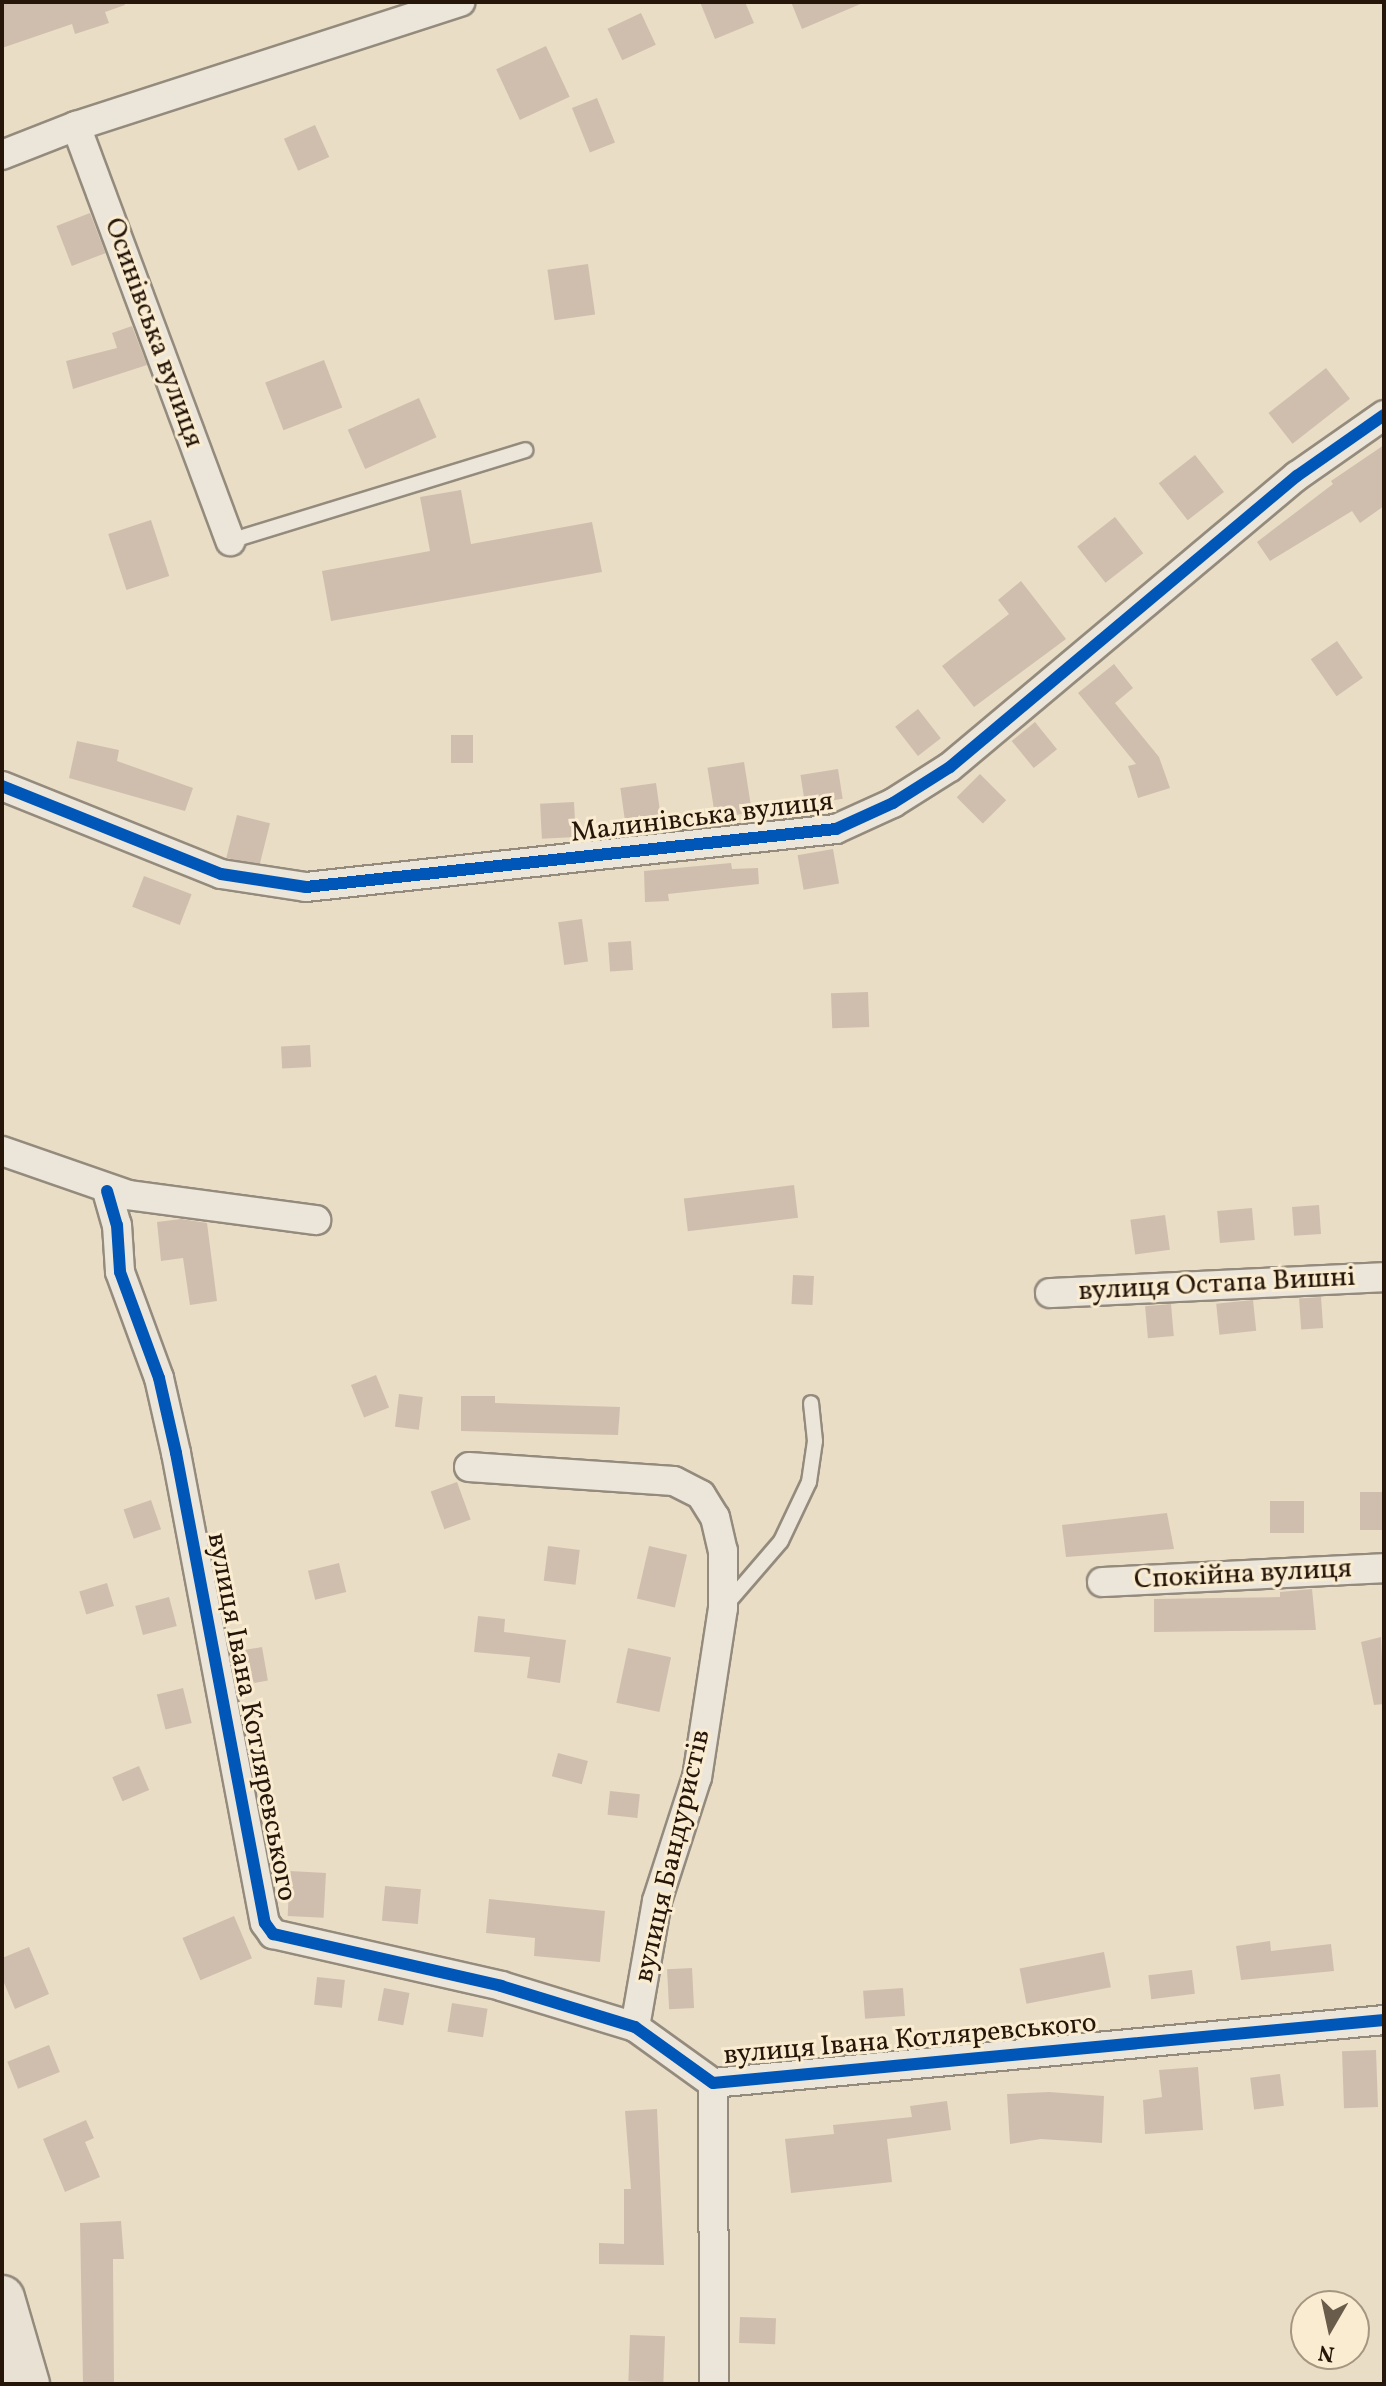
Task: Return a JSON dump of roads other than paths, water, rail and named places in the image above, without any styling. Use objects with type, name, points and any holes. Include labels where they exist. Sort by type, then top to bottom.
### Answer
[{"type":"main road","points":[[2,2298],[27,2384]]},
{"type":"street","points":[[2,155],[76,126],[460,2]]},
{"type":"street","name":"Осинівська вулиця","points":[[76,126],[230,541]]},
{"type":"street","name":"Малинівська вулиця","points":[[2,786],[221,874],[306,887],[836,829],[893,803],[950,767],[1297,476],[1384,415]]},
{"type":"street","points":[[2,1151],[76,1174],[107,1191],[316,1220]]},
{"type":"street","name":"вулиця Івана Котляревського","points":[[107,1191],[117,1225],[120,1272],[159,1378],[176,1453],[265,1923],[273,1934],[501,1986],[635,2027],[713,2083],[1384,2020]]},
{"type":"street","name":"вулиця Остапа Вишні","points":[[1050,1293],[1384,1277]]},
{"type":"street","name":"вулиця Бандуристів","points":[[469,1467],[632,1475],[674,1481],[701,1495],[715,1517],[723,1551],[723,1608],[697,1777],[657,1901],[635,2027]]},
{"type":"street","name":"Спокійна вулиця","points":[[1102,1582],[1384,1568]]},
{"type":"street","points":[[713,2083],[714,2384]]},
{"type":"lane","points":[[230,541],[525,450]]},
{"type":"lane","points":[[723,1608],[781,1541],[809,1482],[815,1441],[811,1403]]}]
